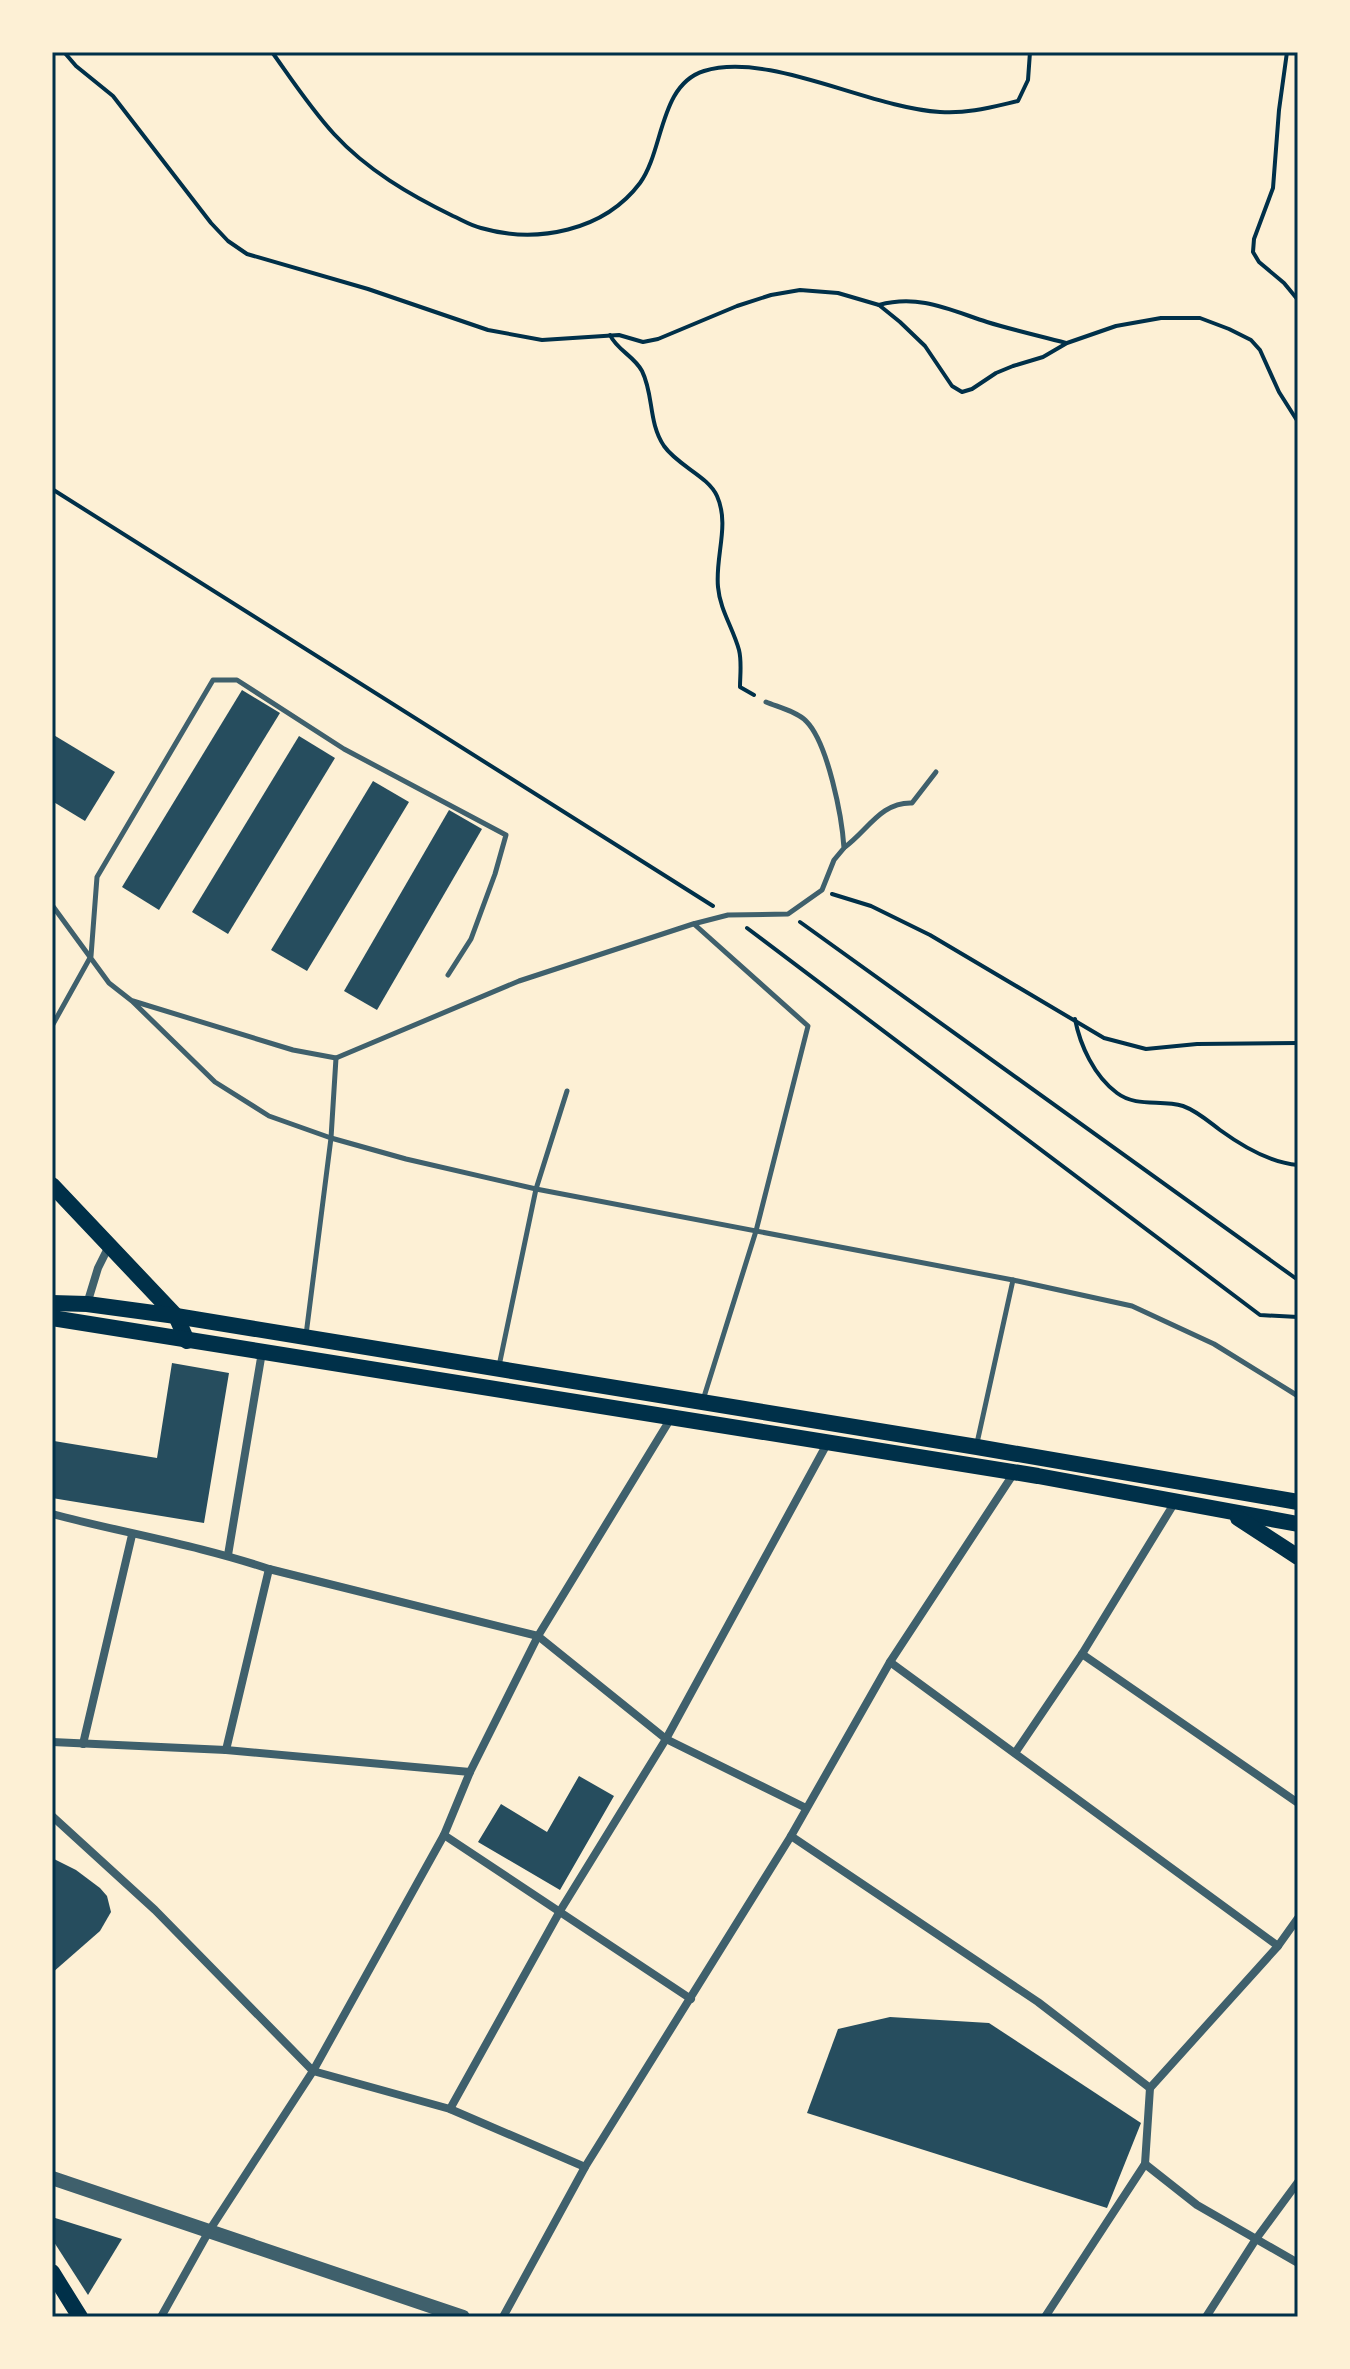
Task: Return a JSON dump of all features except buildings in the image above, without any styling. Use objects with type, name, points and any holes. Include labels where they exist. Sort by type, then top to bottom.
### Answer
[{"type":"main road","points":[[52,1185],[176,1316],[187,1341]]},
{"type":"main road","points":[[52,1303],[87,1304],[176,1316],[1298,1502]]},
{"type":"main road","points":[[52,1318],[828,1442],[1298,1524]]},
{"type":"main road","points":[[1230,1512],[1298,1557]]},
{"type":"main road","points":[[52,2272],[80,2317]]},
{"type":"street","points":[[87,1304],[98,1268],[110,1245]]},
{"type":"street","points":[[228,1555],[262,1351]]},
{"type":"street","points":[[161,2317],[209,2231],[313,2071],[444,1835],[470,1772],[538,1636],[671,1418]]},
{"type":"street","points":[[450,2109],[560,1911],[666,1739],[828,1442]]},
{"type":"street","points":[[503,2317],[585,2167],[791,1836],[890,1662],[1014,1473]]},
{"type":"street","points":[[1015,1753],[1082,1654],[1175,1502]]},
{"type":"street","points":[[52,1514],[228,1555],[269,1569],[538,1636],[666,1739],[806,1808]]},
{"type":"street","points":[[83,1744],[132,1535]]},
{"type":"street","points":[[226,1750],[269,1569]]},
{"type":"street","points":[[1082,1654],[1298,1803]]},
{"type":"street","points":[[890,1662],[1278,1946]]},
{"type":"street","points":[[52,1742],[226,1750],[470,1772]]},
{"type":"street","points":[[52,1816],[155,1910],[313,2071],[450,2109],[585,2167]]},
{"type":"street","points":[[444,1835],[691,1999]]},
{"type":"street","points":[[791,1836],[1038,2002],[1150,2088]]},
{"type":"street","points":[[1045,2317],[1145,2164],[1150,2088],[1278,1946],[1298,1918]]},
{"type":"street","points":[[1145,2164],[1197,2205],[1298,2263]]},
{"type":"street","points":[[52,2178],[463,2317]]},
{"type":"street","points":[[1206,2317],[1256,2239],[1298,2182]]},
{"type":"lane","points":[[52,1026],[91,956],[97,877],[213,680],[237,680],[344,749],[506,835],[471,939],[448,975]]},
{"type":"lane","points":[[766,702],[806,720],[817,740],[841,812],[844,848]]},
{"type":"lane","points":[[132,1001],[293,1050],[336,1058],[519,981],[693,924],[728,915],[788,914],[822,890],[834,860],[878,814],[896,803],[912,803],[936,772]]},
{"type":"lane","points":[[52,905],[109,983],[132,1001],[215,1082],[269,1116],[331,1138],[406,1159],[536,1189],[1013,1280],[1132,1306],[1214,1344],[1298,1396]]},
{"type":"lane","points":[[693,924],[808,1026],[756,1231],[702,1403]]},
{"type":"lane","points":[[306,1337],[331,1138],[336,1058]]},
{"type":"lane","points":[[498,1368],[536,1189],[567,1091]]},
{"type":"lane","points":[[977,1447],[1013,1280]]},
{"type":"path","points":[[64,52],[113,96],[211,223],[228,241],[247,254],[368,289],[505,334],[542,340],[619,335],[643,342],[658,339],[737,306],[786,292],[838,293],[879,305],[918,338],[952,386],[962,392],[996,373],[1116,326],[1161,318],[1200,318],[1251,340],[1260,350],[1279,392],[1298,422]]},
{"type":"path","points":[[272,52],[334,135],[375,172],[439,209],[480,228],[524,235],[575,230],[608,214],[622,203],[642,181],[681,85],[703,71],[754,66],[895,105],[939,112],[973,112],[1018,101],[1028,80],[1030,52]]},
{"type":"path","points":[[1287,52],[1273,188],[1254,239],[1253,252],[1259,262],[1284,283],[1298,300]]},
{"type":"path","points":[[879,305],[906,300],[934,304],[989,323],[1067,343]]},
{"type":"path","points":[[610,335],[614,343],[640,367],[645,377],[654,428],[665,447],[679,464],[709,484],[717,497],[722,536],[718,586],[739,651],[740,687],[766,702]]},
{"type":"path","points":[[52,489],[728,915],[1260,1315],[1298,1317]]},
{"type":"path","points":[[822,890],[871,906],[930,935],[1104,1038],[1146,1049],[1197,1044],[1298,1043]]},
{"type":"path","points":[[788,914],[1298,1280]]},
{"type":"path","points":[[1075,1019],[1084,1049],[1096,1070],[1116,1093],[1132,1101],[1174,1103],[1187,1107],[1253,1150],[1288,1165],[1298,1165]]}]
